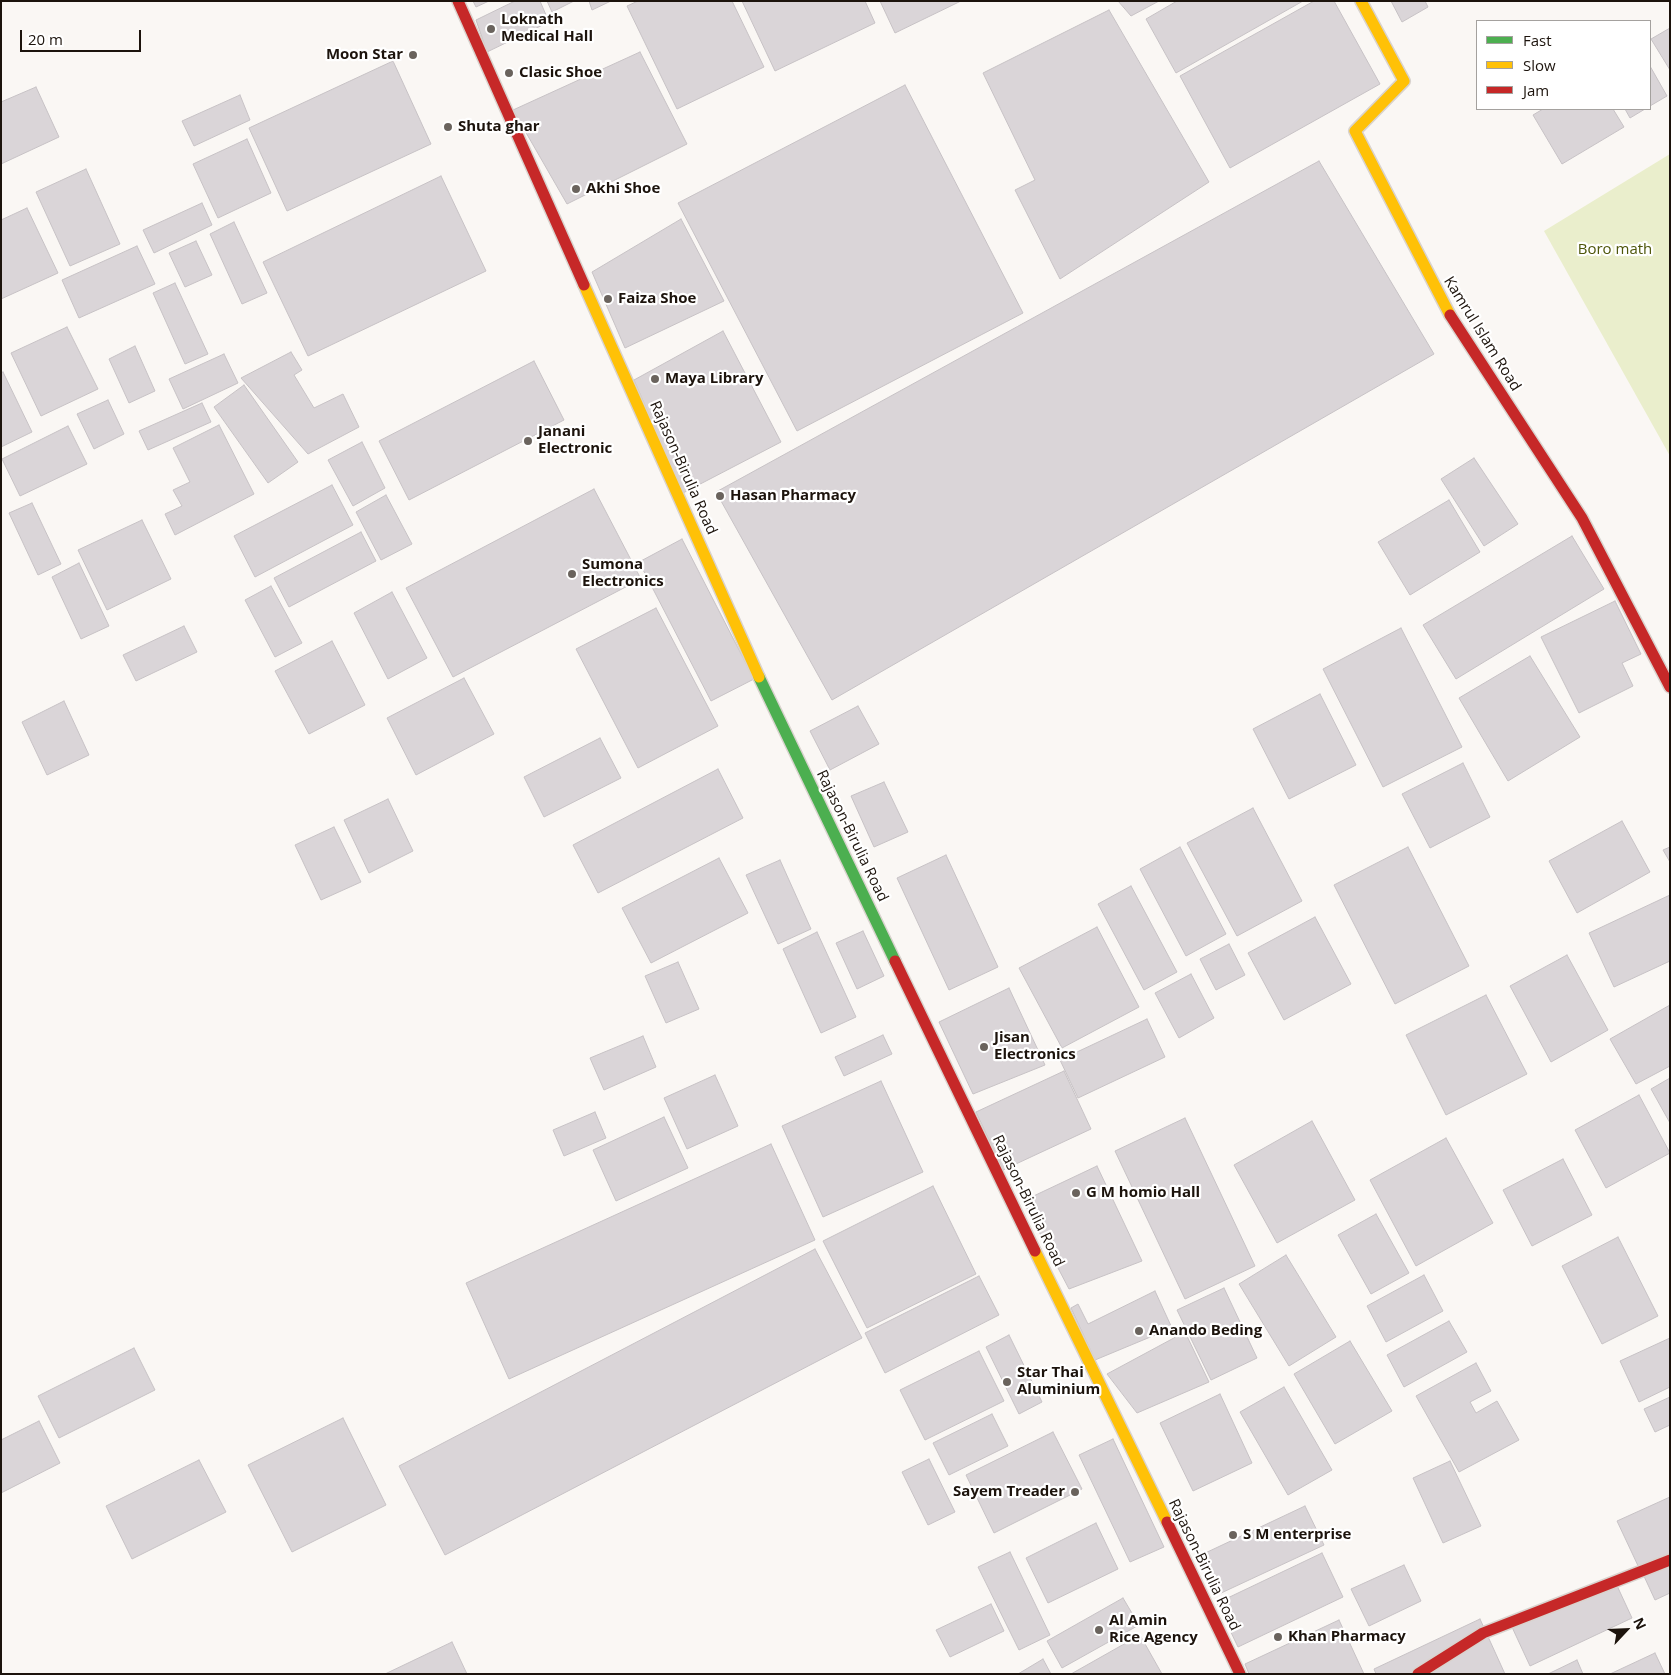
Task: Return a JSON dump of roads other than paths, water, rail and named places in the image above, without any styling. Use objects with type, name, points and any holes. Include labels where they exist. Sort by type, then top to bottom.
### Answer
[{"type":"street","name":"Rajason-Birulia Road","points":[[458,1],[768,697],[1240,1674]]},
{"type":"street","name":"Kamrul Islam Road","points":[[1361,1],[1404,81],[1355,130],[1446,309],[1582,518],[1670,687]]},
{"type":"street","points":[[1418,1674],[1483,1633],[1670,1560]]},
{"type":"place","name":"Loknath Medical Hall","points":[[491,29]]},
{"type":"place","name":"Moon Star","points":[[413,55]]},
{"type":"place","name":"Clasic Shoe","points":[[509,73]]},
{"type":"place","name":"Shuta ghar","points":[[448,127]]},
{"type":"place","name":"Akhi Shoe","points":[[576,189]]},
{"type":"place","name":"Faiza Shoe","points":[[608,299]]},
{"type":"place","name":"Maya Library","points":[[655,379]]},
{"type":"place","name":"Janani Electronic","points":[[528,441]]},
{"type":"place","name":"Hasan Pharmacy","points":[[720,496]]},
{"type":"place","name":"Sumona Electronics","points":[[572,574]]},
{"type":"place","name":"Jisan Electronics","points":[[984,1047]]},
{"type":"place","name":"G M homio Hall","points":[[1076,1193]]},
{"type":"place","name":"Anando Beding","points":[[1139,1331]]},
{"type":"place","name":"Star Thai Aluminium","points":[[1007,1382]]},
{"type":"place","name":"Sayem Treader","points":[[1075,1492]]},
{"type":"place","name":"S M enterprise","points":[[1233,1535]]},
{"type":"place","name":"Al Amin Rice Agency","points":[[1099,1630]]},
{"type":"place","name":"Khan Pharmacy","points":[[1278,1637]]},
{"type":"park label","name":"Boro math","points":[[1615,250]]}]
